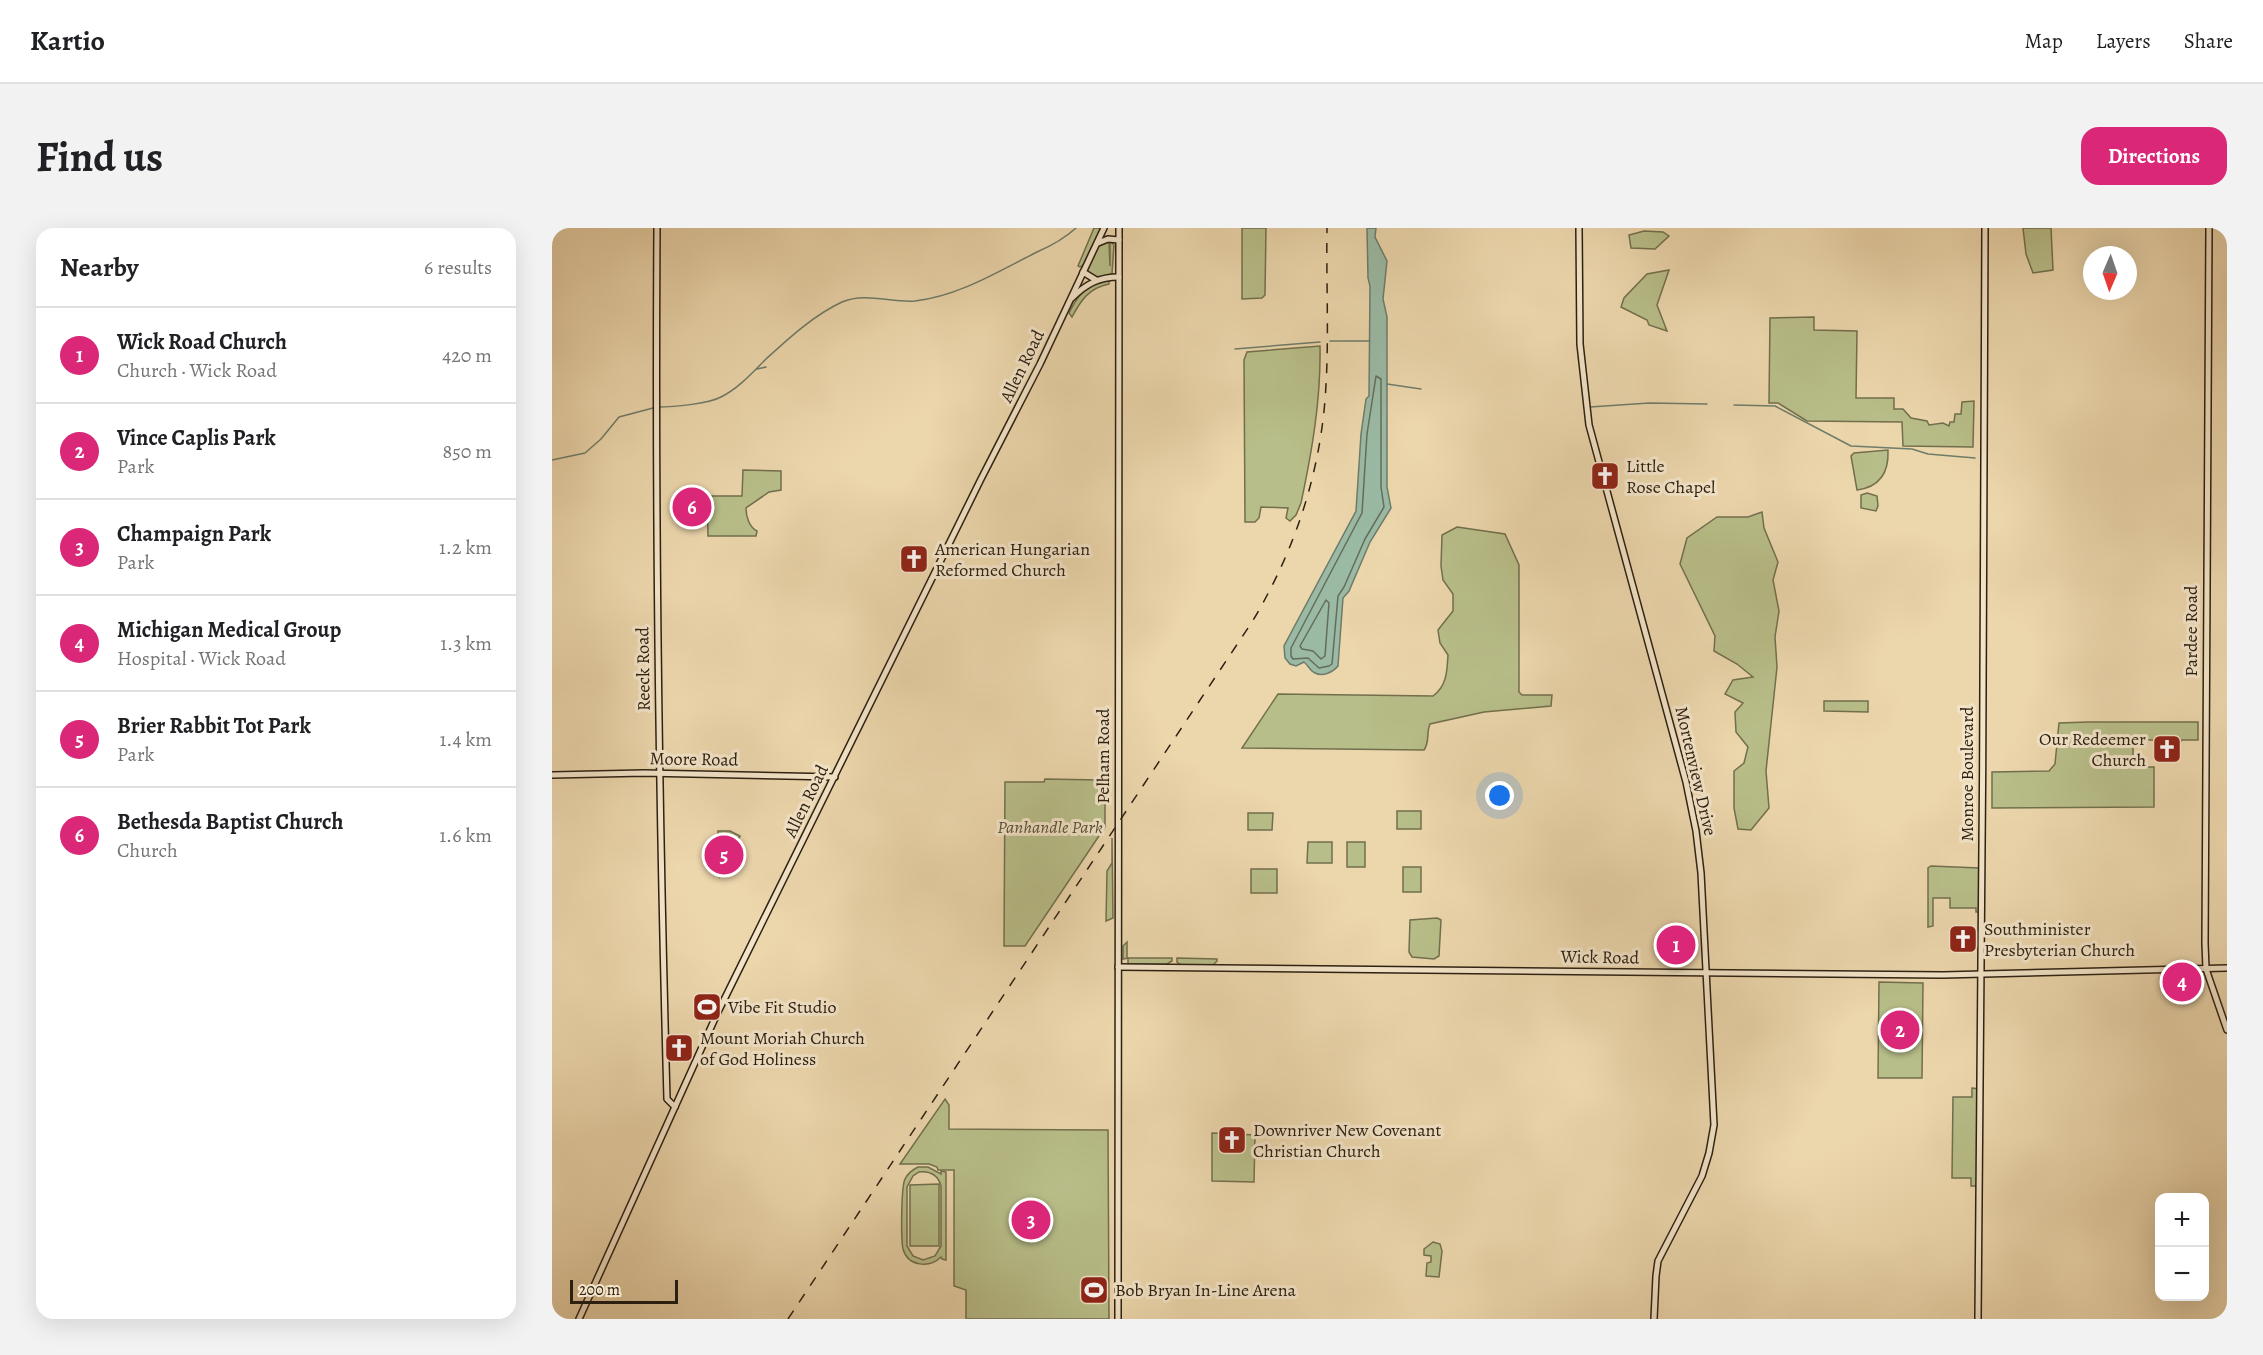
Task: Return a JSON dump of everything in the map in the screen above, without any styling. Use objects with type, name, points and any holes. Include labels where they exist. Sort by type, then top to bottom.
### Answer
[{"type":"street","name":"Reeck Road","points":[[657,228],[659,773],[667,1099],[675,1107]]},
{"type":"street","name":"Allen Road","points":[[579,1319],[717,1014],[1041,362],[1104,228]]},
{"type":"street","name":"Pelham Road","points":[[1118,1319],[1119,228]]},
{"type":"street","name":"Mortenview Drive","points":[[1579,228],[1580,344],[1589,425],[1688,791],[1701,873],[1713,1088],[1713,1136],[1699,1183],[1658,1261],[1654,1319]]},
{"type":"street","name":"Monroe Boulevard","points":[[1978,1319],[1983,975],[1982,529],[1985,228]]},
{"type":"street","name":"Pardee Road","points":[[2208,228],[2204,801],[2206,969],[2227,1030]]},
{"type":"street","points":[[1097,243],[1108,239],[1119,240]]},
{"type":"street","points":[[1083,272],[1096,280],[1119,277]]},
{"type":"street","name":"Allen Road","points":[[1069,302],[1080,290],[1096,280]]},
{"type":"street","name":"Moore Road","points":[[552,775],[659,773],[835,777]]},
{"type":"street","name":"Wick Road","points":[[1118,967],[1983,975],[2227,968]]},
{"type":"green space","points":[[1094,228],[1101,228],[1080,267],[1078,266]]},
{"type":"green space","points":[[1242,228],[1266,228],[1265,295],[1262,298],[1242,299]]},
{"type":"green space","points":[[2023,228],[2051,228],[2053,270],[2033,273],[2026,254]]},
{"type":"green space","points":[[1644,231],[1663,232],[1669,236],[1655,249],[1631,248],[1629,235]]},
{"type":"green space","points":[[1109,241],[1110,266],[1110,241],[1114,245],[1112,274],[1096,277],[1086,270],[1098,246]]},
{"type":"green space","points":[[1669,270],[1657,305],[1667,331],[1649,325],[1647,320],[1621,307],[1624,298],[1647,274]]},
{"type":"green space","points":[[1109,280],[1109,284],[1096,288],[1086,296],[1072,317],[1069,313],[1080,295],[1089,287]]},
{"type":"green space","points":[[1814,317],[1814,330],[1857,331],[1856,398],[1894,398],[1894,409],[1903,409],[1911,418],[1927,421],[1929,425],[1943,423],[1949,426],[1950,422],[1954,422],[1955,414],[1961,414],[1962,402],[1974,401],[1973,447],[1903,446],[1902,422],[1807,421],[1778,403],[1769,403],[1770,318]]},
{"type":"green space","points":[[1320,346],[1315,425],[1301,503],[1296,515],[1290,521],[1286,518],[1288,508],[1261,507],[1259,518],[1255,522],[1245,522],[1244,360],[1247,352]]},
{"type":"green space","points":[[1888,450],[1887,465],[1882,477],[1872,486],[1857,490],[1851,456],[1854,453]]},
{"type":"green space","points":[[743,470],[781,471],[781,490],[769,492],[746,508],[748,521],[757,531],[756,536],[708,536],[707,496],[742,496]]},
{"type":"green space","points":[[1867,493],[1877,496],[1876,511],[1861,508],[1861,495]]},
{"type":"green space","points":[[1762,512],[1764,528],[1778,562],[1773,580],[1779,611],[1775,637],[1777,667],[1766,771],[1769,808],[1751,830],[1738,829],[1734,808],[1734,771],[1744,763],[1748,747],[1736,732],[1735,712],[1743,703],[1725,694],[1733,680],[1753,677],[1737,664],[1714,651],[1715,636],[1680,564],[1687,538],[1717,517],[1748,517]]},
{"type":"green space","points":[[1457,527],[1505,534],[1519,565],[1519,692],[1522,695],[1552,695],[1551,706],[1484,712],[1430,724],[1424,750],[1242,748],[1278,694],[1433,696],[1438,692],[1445,678],[1448,655],[1440,643],[1438,630],[1453,611],[1453,594],[1443,580],[1442,535]]},
{"type":"green space","points":[[1824,701],[1868,701],[1868,712],[1824,711]]},
{"type":"green space","points":[[2198,722],[2198,740],[2182,740],[2178,744],[2160,744],[2159,740],[2137,740],[2137,744],[2133,744],[2133,767],[2154,767],[2154,807],[1992,808],[1992,772],[2049,771],[2055,764],[2059,723]]},
{"type":"green space","name":"Panhandle Park","points":[[1045,779],[1099,780],[1105,804],[1105,827],[1025,946],[1004,946],[1005,782],[1044,782]]},
{"type":"green space","points":[[1397,811],[1421,811],[1421,829],[1397,829]]},
{"type":"green space","points":[[1248,813],[1273,813],[1272,830],[1248,830]]},
{"type":"green space","points":[[718,831],[730,831],[740,836],[720,876]]},
{"type":"green space","points":[[1112,838],[1113,918],[1106,921],[1107,871],[1112,863]]},
{"type":"green space","points":[[1308,842],[1332,842],[1332,863],[1307,863]]},
{"type":"green space","points":[[1347,842],[1365,842],[1365,867],[1347,867]]},
{"type":"green space","points":[[1931,866],[1979,868],[1979,912],[1976,912],[1976,908],[1950,908],[1950,898],[1933,898],[1933,926],[1928,927],[1928,868]]},
{"type":"green space","points":[[1403,867],[1421,867],[1421,892],[1403,892]]},
{"type":"green space","points":[[1251,869],[1277,869],[1277,893],[1251,893]]},
{"type":"green space","points":[[1437,918],[1441,920],[1439,956],[1434,959],[1412,957],[1409,952],[1410,920]]},
{"type":"green space","points":[[1127,942],[1128,958],[1123,959],[1123,946]]},
{"type":"green space","points":[[1128,958],[1172,958],[1172,961],[1167,964],[1128,964]]},
{"type":"green space","points":[[1177,958],[1217,959],[1217,961],[1213,965],[1181,965],[1177,962]]},
{"type":"green space","points":[[1879,982],[1923,983],[1922,1078],[1878,1078]]},
{"type":"green space","points":[[1972,1088],[1979,1089],[1977,1186],[1971,1186],[1971,1178],[1952,1178],[1953,1097],[1972,1097]]},
{"type":"green space","points":[[945,1099],[949,1105],[949,1129],[1108,1130],[1109,1319],[966,1319],[966,1290],[954,1286],[954,1170],[938,1170],[937,1167],[929,1164],[900,1164]]},
{"type":"green space","points":[[1212,1133],[1255,1135],[1254,1182],[1212,1181]]},
{"type":"green space","points":[[918,1167],[928,1167],[941,1174],[941,1171],[946,1172],[946,1260],[941,1257],[925,1264],[914,1262],[903,1249],[904,1184],[907,1175]],"holes":[[[923,1172],[936,1176],[941,1186],[941,1246],[935,1256],[923,1260],[913,1256],[907,1246],[907,1187],[913,1176]]]},
{"type":"green space","points":[[939,1184],[939,1246],[910,1246],[910,1185]]},
{"type":"green space","points":[[1433,1242],[1440,1244],[1442,1251],[1439,1277],[1426,1276],[1427,1263],[1431,1262],[1431,1256],[1424,1255],[1424,1249]]},
{"type":"water","points":[[1367,228],[1376,228],[1375,237],[1387,261],[1383,299],[1387,317],[1387,487],[1391,508],[1370,542],[1349,591],[1343,598],[1338,666],[1331,672],[1318,674],[1304,662],[1296,666],[1290,664],[1285,658],[1284,646],[1356,511],[1361,434],[1366,399],[1369,396],[1370,286]]},
{"type":"waterway","points":[[658,407],[699,403],[728,393],[802,328],[842,302],[860,298],[915,301],[947,294],[978,282],[1047,247],[1076,228]]},
{"type":"waterway","points":[[1330,341],[1370,341]]},
{"type":"waterway","points":[[1235,349],[1320,342]]},
{"type":"waterway","points":[[757,369],[766,367]]},
{"type":"waterway","points":[[1387,384],[1421,389]]},
{"type":"waterway","points":[[1590,407],[1649,403],[1707,404]]},
{"type":"waterway","points":[[1734,405],[1775,406],[1851,446],[1912,449],[1928,454],[1975,458]]},
{"type":"waterway","points":[[552,460],[585,453],[601,439],[619,417],[653,408]]},
{"type":"railway","points":[[788,1319],[1252,622],[1279,572],[1300,521],[1308,494],[1324,411],[1327,366],[1327,228]]},
{"type":"place","name":"Little Rose Chapel","points":[[1605,476]]},
{"type":"place","name":"Bethesda Baptist Church","points":[[692,507]]},
{"type":"place","name":"American Hungarian Reformed Church","points":[[914,559]]},
{"type":"place","name":"Our Redeemer Church","points":[[2167,749]]},
{"type":"place","name":"Brier Rabbit Tot Park","points":[[724,855]]},
{"type":"place","name":"Southminister Presbyterian Church","points":[[1963,939]]},
{"type":"place","name":"Wick Road Church","points":[[1676,945]]},
{"type":"place","name":"Michigan Medical Group","points":[[2182,982]]},
{"type":"place","name":"Vibe Fit Studio","points":[[707,1007]]},
{"type":"place","name":"Vince Caplis Park","points":[[1900,1030]]},
{"type":"place","name":"Mount Moriah Church of God Holiness","points":[[679,1048]]},
{"type":"place","name":"Downriver New Covenant Christian Church","points":[[1232,1140]]},
{"type":"place","name":"Champaign Park","points":[[1031,1220]]},
{"type":"place","name":"Bob Bryan In-Line Arena","points":[[1094,1290]]}]
